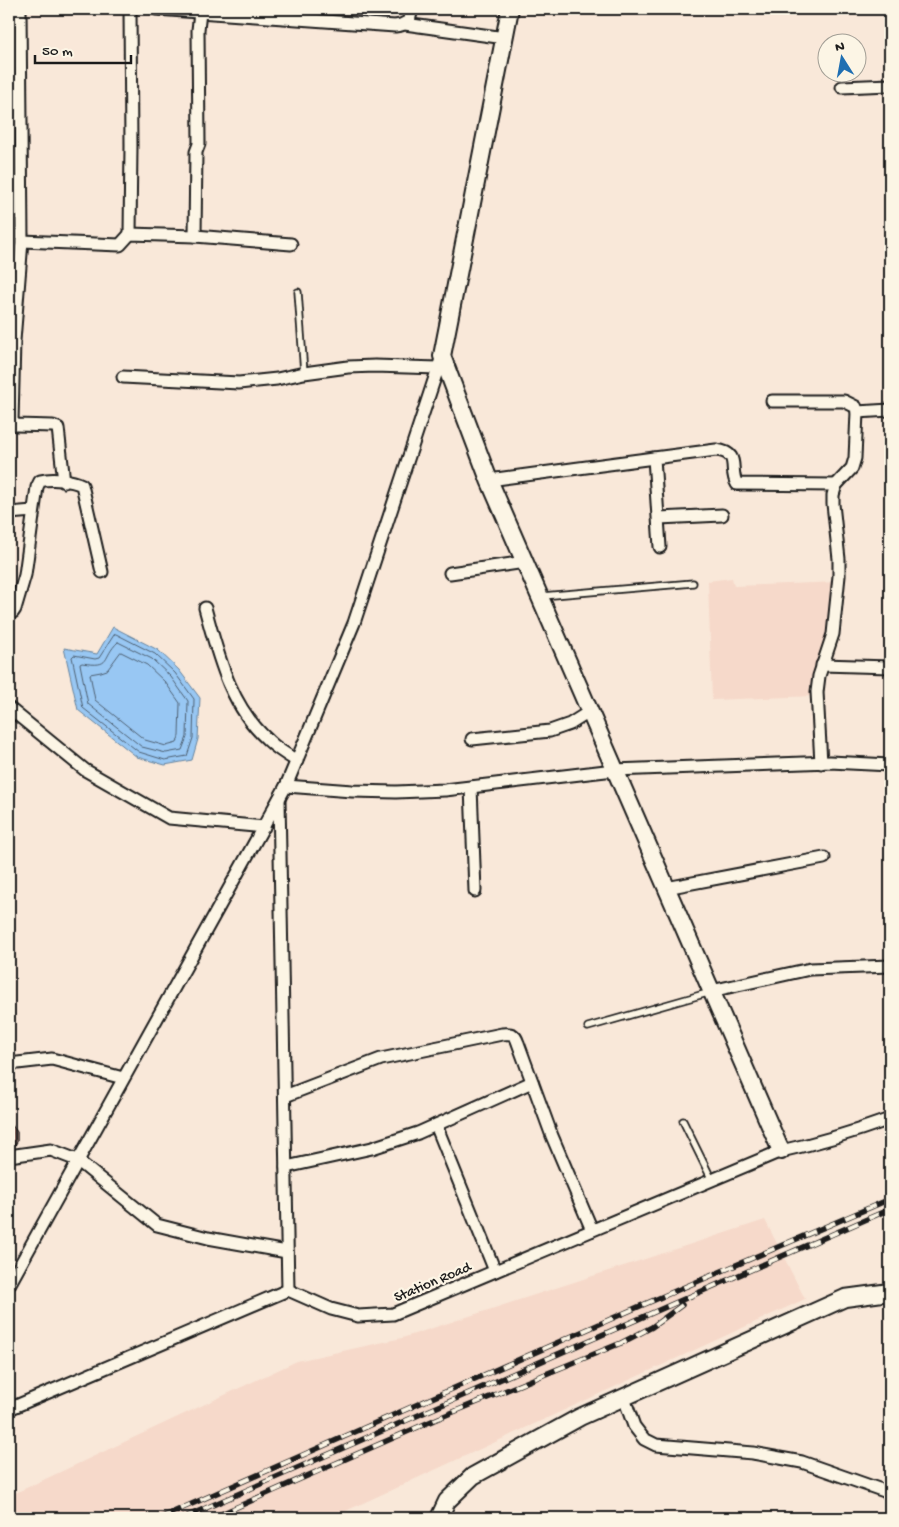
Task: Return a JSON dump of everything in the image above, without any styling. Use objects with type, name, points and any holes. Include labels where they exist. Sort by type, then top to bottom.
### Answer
[{"type":"street","points":[[20,9],[22,241],[14,341],[12,421],[16,425],[53,426],[58,428],[64,482]]},
{"type":"street","points":[[22,241],[120,245],[130,234],[132,146],[130,9]]},
{"type":"street","points":[[156,9],[395,26],[405,24],[505,38]]},
{"type":"street","points":[[405,24],[409,21],[412,9]]},
{"type":"street","points":[[9,1285],[286,786],[354,623],[440,362],[510,9]]},
{"type":"street","points":[[195,236],[196,152],[198,144],[198,30],[200,12]]},
{"type":"street","points":[[842,87],[890,85]]},
{"type":"street","points":[[130,234],[195,236],[290,244]]},
{"type":"street","points":[[123,377],[239,383],[277,379],[348,367],[440,362]]},
{"type":"street","points":[[440,362],[614,770],[781,1151]]},
{"type":"street","points":[[772,401],[844,401],[856,407],[857,412],[852,468],[836,485],[833,495],[839,576],[833,634],[818,676],[817,692],[821,763]]},
{"type":"street","points":[[857,412],[890,410]]},
{"type":"street","points":[[489,480],[716,450],[724,451],[730,455],[733,461],[734,480],[737,484],[836,485]]},
{"type":"street","points":[[654,458],[660,547]]},
{"type":"street","points":[[9,614],[15,609],[25,575],[37,487],[40,481],[47,480],[79,484],[83,487],[102,572]]},
{"type":"street","points":[[9,513],[34,511]]},
{"type":"street","points":[[659,518],[722,515]]},
{"type":"street","points":[[450,573],[525,562]]},
{"type":"street","points":[[205,608],[228,683],[243,710],[250,721],[269,741],[297,762]]},
{"type":"street","points":[[822,665],[890,667]]},
{"type":"street","points":[[9,708],[85,770],[169,818],[264,827]]},
{"type":"street","points":[[472,739],[550,731],[561,728],[590,712]]},
{"type":"street","points":[[286,786],[396,792],[445,790],[614,770],[821,763],[890,765]]},
{"type":"street","points":[[471,787],[475,891]]},
{"type":"street","points":[[9,1409],[288,1290],[279,799]]},
{"type":"street","points":[[666,888],[824,858]]},
{"type":"street","points":[[711,991],[810,969],[890,966]]},
{"type":"street","points":[[284,1096],[382,1059],[511,1033],[515,1036],[518,1043],[556,1145],[592,1230]]},
{"type":"street","points":[[9,1064],[52,1059],[123,1078]]},
{"type":"street","points":[[286,1167],[372,1148],[418,1133],[532,1082]]},
{"type":"street","name":"Station Road","points":[[288,1290],[331,1309],[358,1316],[393,1314],[781,1151],[812,1145],[890,1119]]},
{"type":"street","points":[[436,1125],[495,1271]]},
{"type":"street","points":[[9,1156],[51,1150],[77,1160],[157,1225],[208,1238],[287,1252]]},
{"type":"street","points":[[439,1518],[447,1501],[473,1476],[580,1417],[845,1298],[890,1292]]},
{"type":"street","points":[[624,1398],[634,1426],[644,1439],[656,1445],[753,1453],[802,1462],[890,1492]]},
{"type":"lane","points":[[298,292],[304,373]]},
{"type":"lane","points":[[540,596],[693,583]]},
{"type":"lane","points":[[588,1027],[711,991]]},
{"type":"lane","points":[[684,1121],[712,1180]]},
{"type":"shaded area","points":[[732,578],[734,586],[839,582],[833,653],[821,655],[815,696],[712,700],[708,581]]},
{"type":"shaded area","points":[[765,1220],[805,1299],[333,1518],[9,1518],[9,1496],[297,1361],[402,1338]]},
{"type":"water","points":[[113,627],[158,650],[179,670],[200,698],[198,739],[192,760],[165,765],[137,757],[78,710],[64,648],[97,654]]},
{"type":"building","points":[[9,1122],[12,1134],[9,1139]]},
{"type":"railway","points":[[160,1518],[638,1307],[890,1199]]},
{"type":"railway","points":[[183,1518],[890,1209]]},
{"type":"railway","points":[[212,1518],[434,1420],[621,1343],[652,1327],[682,1305]]}]
